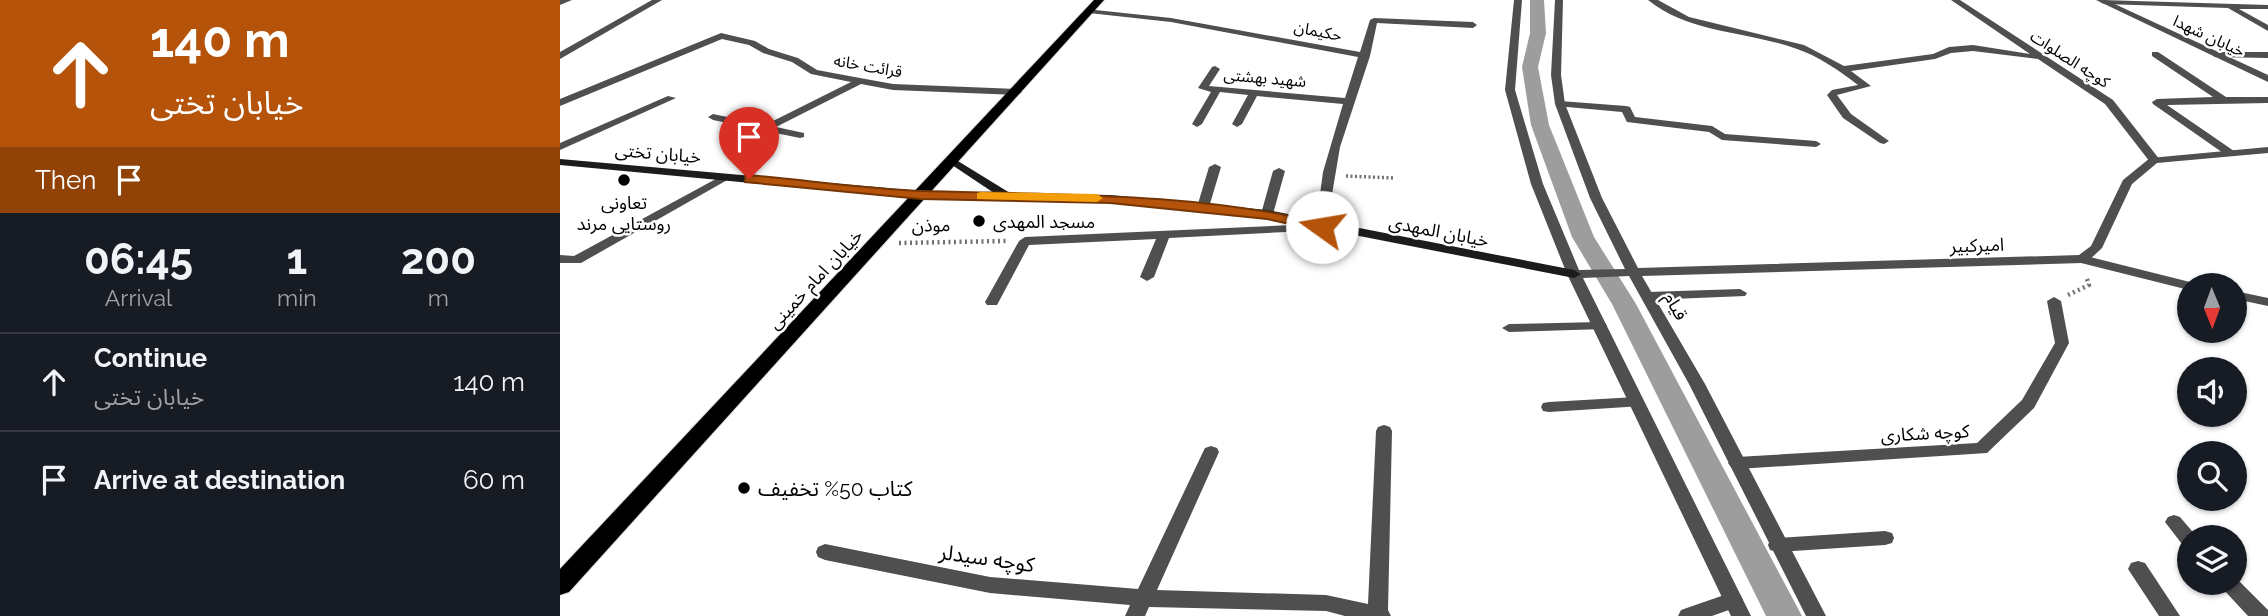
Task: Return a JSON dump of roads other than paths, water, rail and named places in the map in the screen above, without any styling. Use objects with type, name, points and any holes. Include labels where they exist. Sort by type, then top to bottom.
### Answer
[{"type":"main road","name":"خیابان امام خمینی","points":[[560,585],[1099,0]]},
{"type":"main road","points":[[953,161],[1007,196]]},
{"type":"main road","name":"خیابان تختی","points":[[560,162],[921,195]]},
{"type":"main road","name":"خیابان المهدی","points":[[921,195],[1110,199],[1203,207],[1267,215],[1574,274]]},
{"type":"street","points":[[560,3],[568,0]]},
{"type":"street","points":[[560,56],[658,0]]},
{"type":"street","points":[[1518,0],[1510,90],[1537,184],[1574,274],[1737,608],[1688,616]]},
{"type":"street","name":"قیام","points":[[1559,0],[1556,75],[1560,104],[1596,198],[1633,272],[1697,384],[1777,545],[1816,616]]},
{"type":"street","points":[[1652,0],[1686,19],[1801,47],[1843,69],[1866,86],[1835,92],[1832,95],[1847,116],[1884,141]]},
{"type":"street","name":"کوچه الصلوات","points":[[1955,0],[2109,102],[2154,160]]},
{"type":"street","points":[[2218,0],[2268,28]]},
{"type":"street","points":[[2102,1],[2268,7]]},
{"type":"street","name":"خیابان شهدا","points":[[2102,1],[2268,79]]},
{"type":"street","name":"حکیمان","points":[[1089,11],[1197,24],[1365,56]]},
{"type":"street","points":[[992,302],[1025,241],[1322,227],[1327,175],[1347,101],[1365,56],[1374,20],[1473,25]]},
{"type":"street","name":"قرائت خانه","points":[[560,103],[721,36],[752,43],[766,51],[795,60],[814,72],[860,81],[942,91],[1017,92]]},
{"type":"street","points":[[1843,69],[1973,48],[2039,58]]},
{"type":"street","points":[[2155,54],[2224,100]]},
{"type":"street","points":[[2217,55],[2268,55]]},
{"type":"street","name":"شهید بهشتی","points":[[1215,69],[1203,88],[1347,101]]},
{"type":"street","points":[[765,128],[860,81]]},
{"type":"street","points":[[1197,124],[1217,89]]},
{"type":"street","points":[[1237,124],[1254,93]]},
{"type":"street","points":[[560,147],[671,99]]},
{"type":"street","points":[[2230,153],[2157,102],[2268,100]]},
{"type":"street","points":[[1560,104],[1626,109],[1631,120],[1712,129],[1721,137],[1816,144]]},
{"type":"street","points":[[713,117],[800,135]]},
{"type":"street","points":[[2082,259],[2096,248],[2127,182],[2154,160],[2268,150]]},
{"type":"street","points":[[1203,207],[1215,167]]},
{"type":"street","points":[[1267,215],[1279,171]]},
{"type":"street","points":[[560,259],[576,260],[725,177]]},
{"type":"street","points":[[1147,277],[1164,235]]},
{"type":"street","name":"امیرکبیر","points":[[1574,274],[2082,259],[2177,283]]},
{"type":"street","points":[[1648,296],[1740,293]]},
{"type":"street","points":[[2247,298],[2268,302]]},
{"type":"street","name":"کوچه شکاری","points":[[1737,463],[1981,449],[2028,404],[2062,343],[2054,301]]},
{"type":"street","points":[[1509,328],[1600,326]]},
{"type":"street","points":[[1549,407],[1636,402]]},
{"type":"street","points":[[1380,616],[1384,430]]},
{"type":"street","points":[[1139,607],[1212,452]]},
{"type":"street","points":[[2174,522],[2177,525]]},
{"type":"street","points":[[1777,545],[1885,538]]},
{"type":"street","name":"کوچه سیدلر","points":[[825,552],[990,585],[1139,607],[1326,603],[1380,616]]},
{"type":"street","points":[[2138,569],[2170,616]]},
{"type":"street","points":[[2241,595],[2261,616]]},
{"type":"waterway","points":[[1537,0],[1538,33],[1530,67],[1540,125],[1583,237],[1624,304],[1784,616]]},
{"type":"place","name":"تعاونی روستایی مرند","points":[[624,180]]},
{"type":"place","name":"مسجد المهدی","points":[[979,221]]},
{"type":"place","name":"کتاب 50% تخفیف","points":[[744,488]]}]
